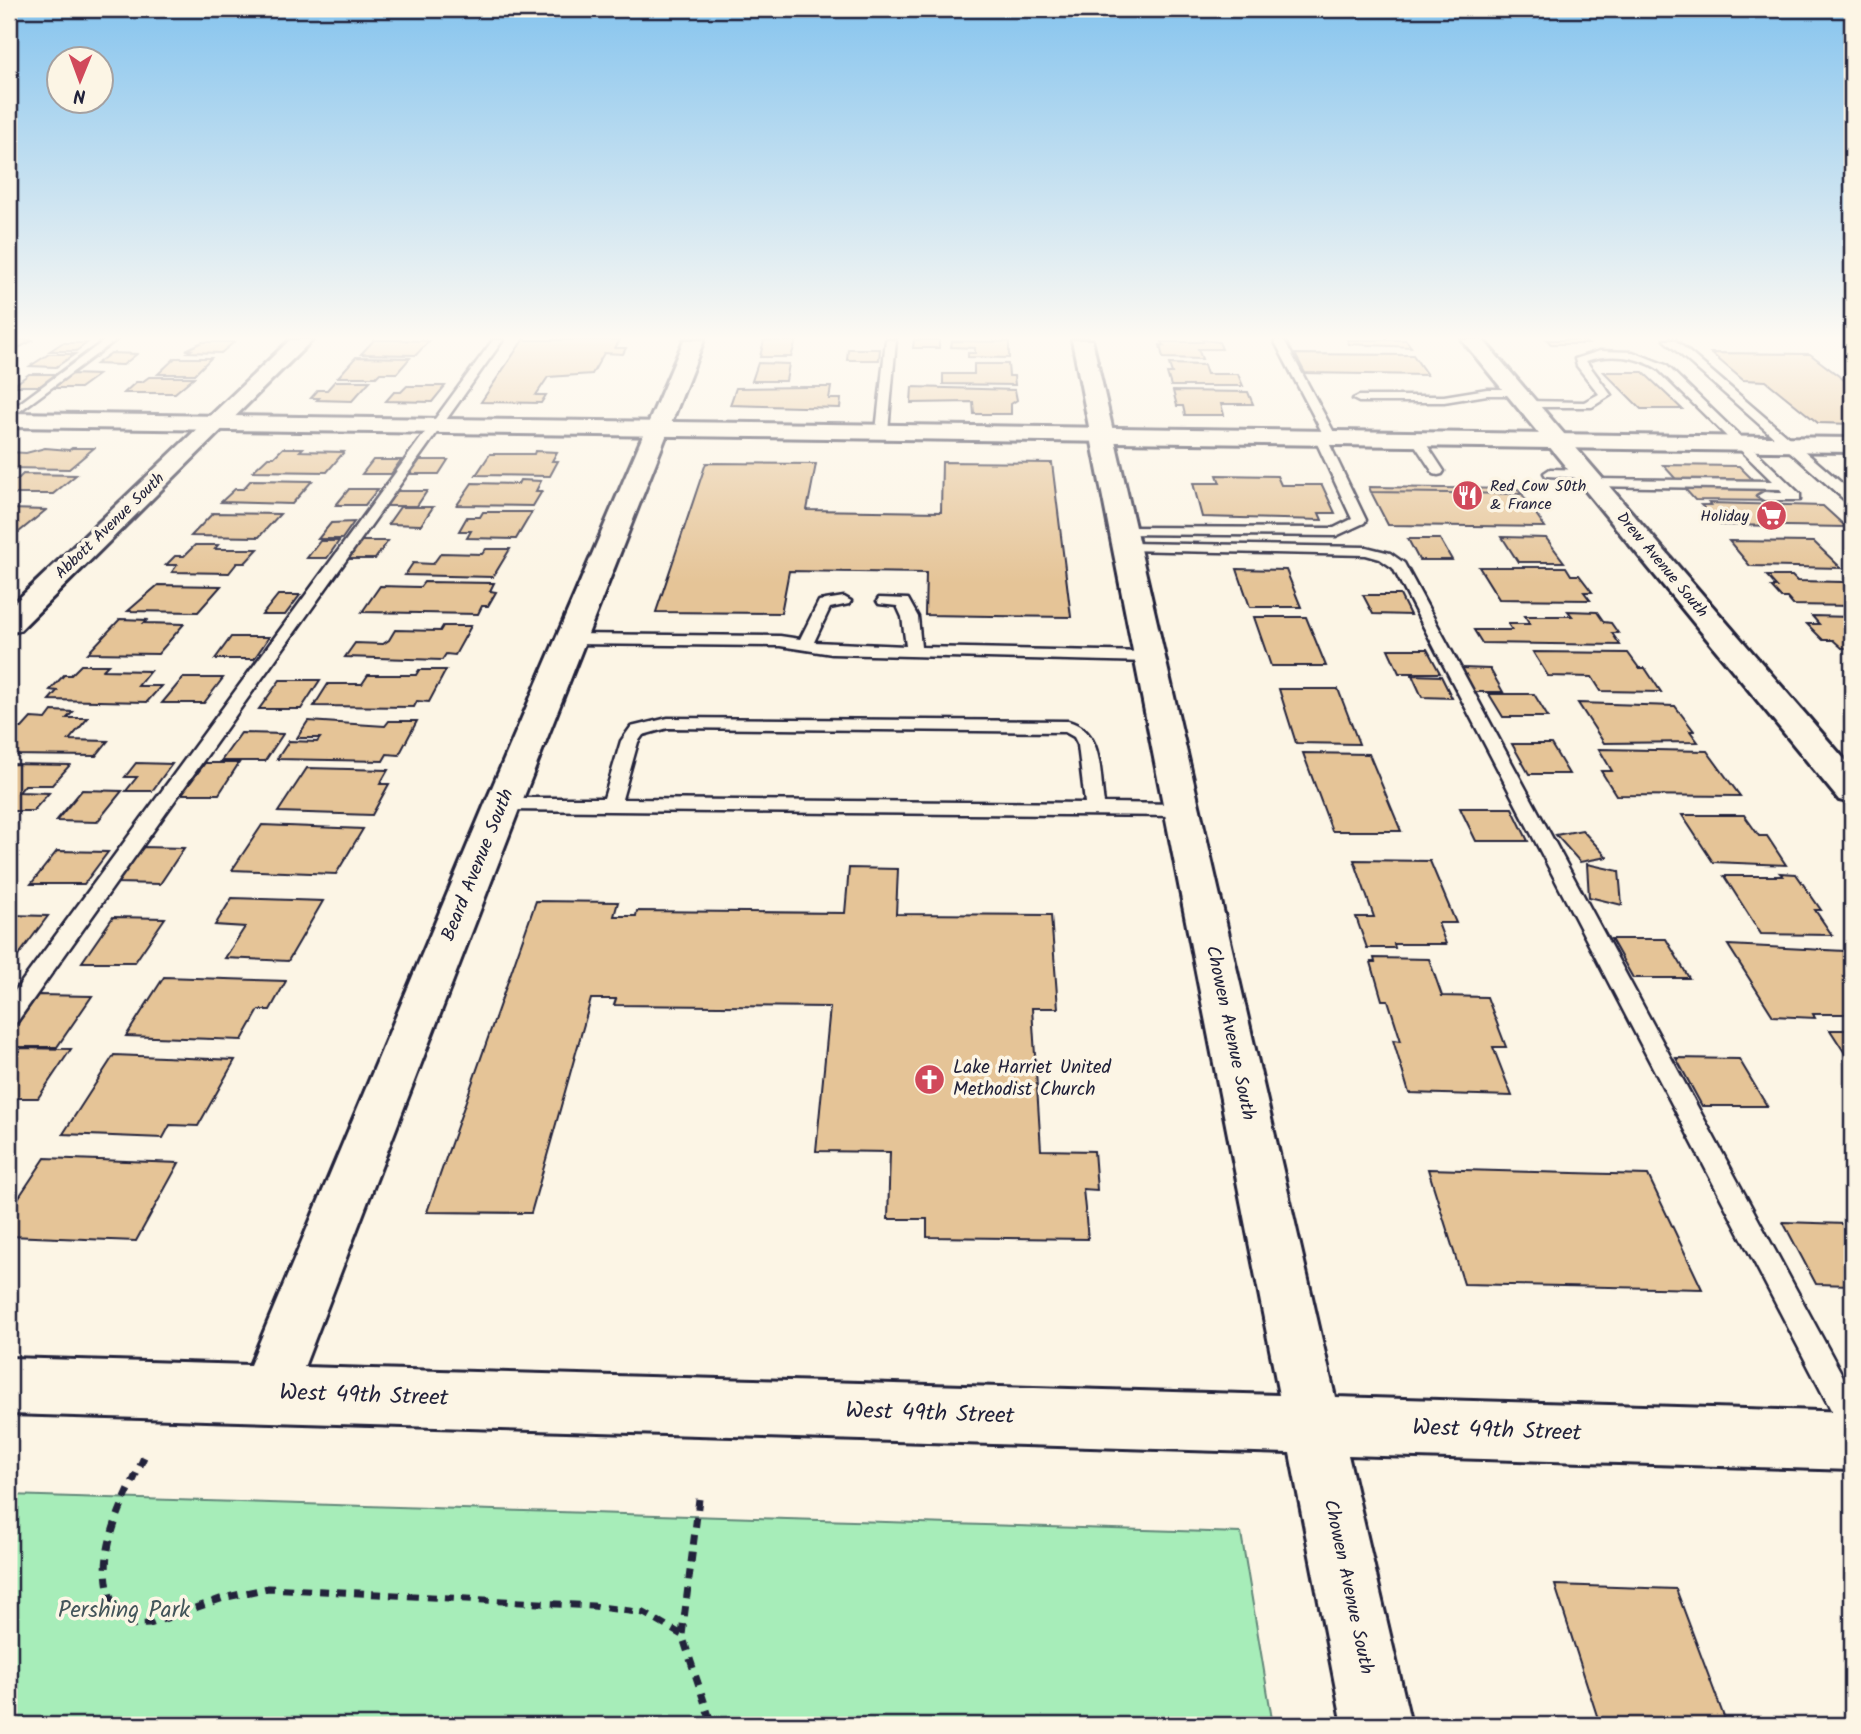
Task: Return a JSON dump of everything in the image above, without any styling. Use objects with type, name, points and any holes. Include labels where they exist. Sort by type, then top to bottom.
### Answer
[{"type":"street","points":[[130,421],[1558,441],[1848,448]]},
{"type":"street","name":"Beard Avenue South","points":[[266,1393],[660,421]]},
{"type":"street","name":"Chowen Avenue South","points":[[1100,421],[1377,1725]]},
{"type":"street","name":"Drew Avenue South","points":[[1541,421],[1852,791]]},
{"type":"street","name":"Abbott Avenue South","points":[[9,624],[216,423]]},
{"type":"street","name":"West 49th Street","points":[[9,1385],[1852,1441]]},
{"type":"lane","points":[[9,1016],[440,421]]},
{"type":"lane","points":[[882,431],[883,421]]},
{"type":"lane","points":[[1126,539],[1336,532],[1359,520],[1318,421]]},
{"type":"lane","points":[[1550,473],[1645,484],[1674,495],[1795,497],[1716,421]]},
{"type":"lane","points":[[1761,421],[1852,499]]},
{"type":"lane","points":[[1417,439],[1438,471]]},
{"type":"lane","points":[[1645,484],[1652,472],[1770,473]]},
{"type":"lane","points":[[1126,539],[1366,551],[1385,556],[1399,566],[1852,1421]]},
{"type":"lane","points":[[805,645],[824,604],[844,601]]},
{"type":"lane","points":[[884,601],[903,602],[910,617],[914,651]]},
{"type":"lane","points":[[570,639],[780,641],[832,649],[1150,657]]},
{"type":"lane","points":[[611,804],[630,741],[638,731],[652,725],[681,723],[1068,727],[1081,733],[1087,745],[1095,807]]},
{"type":"lane","points":[[503,804],[1095,807],[1182,810]]},
{"type":"path","points":[[144,1457],[112,1531],[106,1572],[112,1607],[125,1625],[150,1624],[223,1598],[268,1588],[593,1606],[644,1613],[682,1635]]},
{"type":"path","points":[[699,1499],[682,1635],[712,1725]]},
{"type":"green space","name":"Pershing Park","points":[[9,1495],[1241,1533],[1273,1725],[9,1725]]},
{"type":"building","points":[[1815,421],[1852,421],[1852,424]]},
{"type":"building","points":[[45,448],[94,448],[69,469],[9,468],[9,452],[26,453]]},
{"type":"building","points":[[283,448],[344,452],[327,472],[253,471]]},
{"type":"building","points":[[535,451],[557,452],[552,461],[558,461],[550,476],[476,475],[490,454],[534,454]]},
{"type":"building","points":[[373,460],[401,460],[391,474],[362,474]]},
{"type":"building","points":[[420,460],[448,460],[439,474],[410,474]]},
{"type":"building","points":[[942,462],[1052,463],[1071,617],[925,615],[926,573],[789,571],[781,613],[656,612],[706,463],[816,464],[807,510],[941,512]]},
{"type":"building","points":[[1663,465],[1739,466],[1774,501],[1695,500]]},
{"type":"building","points":[[23,474],[76,475],[53,494],[9,494],[9,480],[17,480]]},
{"type":"building","points":[[1217,475],[1277,476],[1281,485],[1322,485],[1335,513],[1319,513],[1322,520],[1202,517],[1193,483],[1220,483]]},
{"type":"building","points":[[251,480],[312,481],[292,504],[221,502],[235,489],[243,489]]},
{"type":"building","points":[[520,480],[541,481],[536,491],[542,491],[533,506],[457,505],[472,483],[518,484]]},
{"type":"building","points":[[1369,487],[1518,489],[1522,494],[1371,492]]},
{"type":"building","points":[[349,489],[378,489],[365,505],[336,505]]},
{"type":"building","points":[[397,491],[427,491],[417,506],[386,506]]},
{"type":"building","points":[[1371,492],[1522,494],[1545,527],[1388,525]]},
{"type":"building","name":"Holiday","points":[[1709,503],[1823,506],[1846,527],[1720,525],[1701,505],[1711,505]]},
{"type":"building","points":[[400,507],[433,507],[421,525],[388,524]]},
{"type":"building","points":[[9,509],[46,510],[19,532],[9,532]]},
{"type":"building","points":[[483,512],[532,512],[516,539],[467,538],[471,531],[459,531],[467,517],[480,517]]},
{"type":"building","points":[[213,513],[280,514],[259,537],[191,536]]},
{"type":"building","points":[[354,522],[342,539],[318,539],[331,523]]},
{"type":"building","points":[[1502,537],[1546,538],[1564,562],[1518,562]]},
{"type":"building","points":[[1408,539],[1440,539],[1452,560],[1419,560]]},
{"type":"building","points":[[320,541],[339,541],[327,558],[307,558]]},
{"type":"building","points":[[361,541],[388,541],[375,559],[348,559]]},
{"type":"building","points":[[1729,541],[1814,542],[1841,568],[1750,566]]},
{"type":"building","points":[[195,545],[218,545],[215,549],[258,549],[245,563],[237,563],[229,573],[172,572],[177,565],[166,565],[175,556],[184,556]]},
{"type":"building","points":[[486,549],[510,549],[493,577],[405,575],[413,563],[433,564],[441,553],[482,554]]},
{"type":"building","points":[[1479,567],[1566,567],[1571,575],[1579,575],[1592,592],[1584,592],[1590,600],[1499,599]]},
{"type":"building","points":[[1237,569],[1286,570],[1301,607],[1250,607]]},
{"type":"building","points":[[1767,576],[1792,576],[1797,581],[1843,582],[1852,586],[1852,606],[1793,605],[1787,598],[1781,598],[1771,587],[1777,587]]},
{"type":"building","points":[[424,582],[494,583],[490,591],[496,592],[488,606],[482,606],[478,614],[362,612],[380,586],[420,587]]},
{"type":"building","points":[[158,585],[221,586],[198,612],[128,611]]},
{"type":"building","points":[[278,595],[300,595],[285,615],[262,615]]},
{"type":"building","points":[[1363,595],[1400,595],[1410,615],[1373,614]]},
{"type":"building","points":[[1568,611],[1597,612],[1604,622],[1611,623],[1618,633],[1612,633],[1620,645],[1482,643],[1474,630],[1512,630],[1508,624],[1530,624],[1525,616],[1572,616]]},
{"type":"building","points":[[1812,616],[1852,617],[1852,648],[1842,648],[1833,640],[1823,640],[1807,624],[1819,624]]},
{"type":"building","points":[[1254,617],[1306,617],[1326,666],[1271,666]]},
{"type":"building","points":[[120,619],[147,620],[144,623],[184,624],[158,654],[88,653]]},
{"type":"building","points":[[443,626],[471,626],[455,655],[446,654],[442,660],[345,657],[355,643],[383,644],[395,630],[440,631]]},
{"type":"building","points":[[231,637],[269,637],[254,659],[215,659]]},
{"type":"building","points":[[1388,649],[1427,649],[1440,673],[1399,673]]},
{"type":"building","points":[[1533,652],[1628,653],[1639,668],[1645,668],[1661,692],[1601,691],[1592,677],[1548,676]]},
{"type":"building","points":[[81,665],[108,665],[103,670],[150,671],[138,686],[161,686],[147,702],[49,700],[57,691],[50,690],[64,675],[71,675]]},
{"type":"building","points":[[1462,668],[1490,669],[1503,692],[1474,692]]},
{"type":"building","points":[[419,670],[446,670],[429,702],[417,701],[414,707],[314,706],[328,684],[362,684],[368,675],[416,675]]},
{"type":"building","points":[[1412,675],[1441,676],[1452,698],[1422,697]]},
{"type":"building","points":[[183,678],[223,678],[204,703],[162,703]]},
{"type":"building","points":[[280,680],[320,680],[301,709],[259,709]]},
{"type":"building","points":[[1279,689],[1338,689],[1359,744],[1296,743]]},
{"type":"building","points":[[1489,694],[1534,694],[1548,717],[1503,717]]},
{"type":"building","points":[[1578,703],[1675,706],[1694,731],[1690,731],[1698,742],[1604,743]]},
{"type":"building","points":[[52,711],[73,712],[67,718],[88,718],[69,740],[108,741],[96,756],[9,755],[9,735],[14,728],[22,728],[31,718],[46,719]]},
{"type":"building","points":[[308,721],[385,726],[389,721],[417,721],[399,755],[387,754],[383,761],[277,759],[289,741],[317,742],[320,738],[297,738]]},
{"type":"building","points":[[241,733],[283,734],[265,761],[221,761]]},
{"type":"building","points":[[1512,744],[1551,744],[1569,774],[1529,774]]},
{"type":"building","points":[[1599,749],[1707,751],[1740,796],[1616,795],[1601,771],[1612,771]]},
{"type":"building","points":[[1303,753],[1369,754],[1401,831],[1332,831]]},
{"type":"building","points":[[136,763],[172,764],[152,791],[126,791],[137,777],[125,777]]},
{"type":"building","points":[[205,763],[239,763],[219,794],[182,794]]},
{"type":"building","points":[[9,764],[70,765],[52,785],[25,785],[19,792],[49,793],[33,811],[9,811]]},
{"type":"building","points":[[307,768],[388,770],[380,784],[389,784],[372,815],[278,812]]},
{"type":"building","points":[[82,790],[122,791],[97,822],[56,821]]},
{"type":"building","points":[[1460,808],[1512,808],[1528,841],[1476,841]]},
{"type":"building","points":[[1682,815],[1744,815],[1759,836],[1767,836],[1786,865],[1713,862]]},
{"type":"building","points":[[262,825],[363,829],[336,874],[232,870]]},
{"type":"building","points":[[1582,830],[1607,857],[1580,862],[1556,835]]},
{"type":"building","points":[[141,847],[184,848],[160,884],[116,883]]},
{"type":"building","points":[[57,851],[108,852],[84,884],[31,884]]},
{"type":"building","points":[[1354,860],[1430,861],[1456,923],[1438,923],[1446,944],[1394,944],[1395,948],[1367,948],[1356,917],[1374,917]]},
{"type":"building","points":[[1587,864],[1619,871],[1622,905],[1589,897]]},
{"type":"building","name":"Lake Harriet United Methodist Church","points":[[849,868],[898,869],[896,914],[1051,915],[1058,1008],[1032,1008],[1041,1150],[1094,1151],[1097,1190],[1083,1189],[1088,1239],[927,1237],[927,1219],[888,1219],[890,1152],[816,1151],[830,1007],[614,1005],[616,999],[591,999],[531,1213],[427,1212],[536,901],[618,902],[614,916],[636,916],[637,911],[845,913]]},
{"type":"building","points":[[1780,873],[1796,874],[1821,910],[1815,910],[1832,935],[1761,934],[1724,876],[1783,876]]},
{"type":"building","points":[[232,898],[323,901],[288,961],[225,958],[245,927],[215,925]]},
{"type":"building","points":[[9,915],[48,916],[15,960],[9,960]]},
{"type":"building","points":[[113,917],[165,918],[135,962],[82,962]]},
{"type":"building","points":[[1611,939],[1666,939],[1689,978],[1633,978]]},
{"type":"building","points":[[1728,945],[1845,951],[1852,960],[1852,1014],[1813,1014],[1815,1018],[1773,1016]]},
{"type":"building","points":[[1374,958],[1429,959],[1442,996],[1487,997],[1506,1047],[1493,1047],[1512,1096],[1409,1093],[1393,1040],[1401,1041],[1388,1000],[1382,1000],[1371,962],[1375,962]]},
{"type":"building","points":[[164,977],[286,981],[270,1010],[259,1010],[242,1040],[126,1036]]},
{"type":"building","points":[[38,995],[92,996],[57,1047],[9,1047],[9,1036]]},
{"type":"building","points":[[1830,1030],[1852,1030],[1852,1064]]},
{"type":"building","points":[[21,1048],[71,1049],[38,1098],[9,1098],[9,1066]]},
{"type":"building","points":[[114,1055],[235,1060],[198,1126],[170,1125],[163,1138],[63,1134]]},
{"type":"building","points":[[1676,1058],[1739,1059],[1767,1106],[1702,1106]]},
{"type":"building","points":[[45,1158],[179,1163],[136,1241],[9,1236],[9,1212]]},
{"type":"building","points":[[1428,1169],[1648,1175],[1702,1289],[1464,1284]]},
{"type":"building","points":[[1783,1222],[1846,1224],[1852,1235],[1852,1285],[1816,1284]]},
{"type":"building","points":[[1555,1585],[1676,1589],[1727,1725],[1600,1725]]},
{"type":"place","name":"Red Cow 50th & France","points":[[1467,495]]},
{"type":"place","name":"Holiday","points":[[1772,516]]},
{"type":"place","name":"Lake Harriet United Methodist Church","points":[[930,1079]]}]
